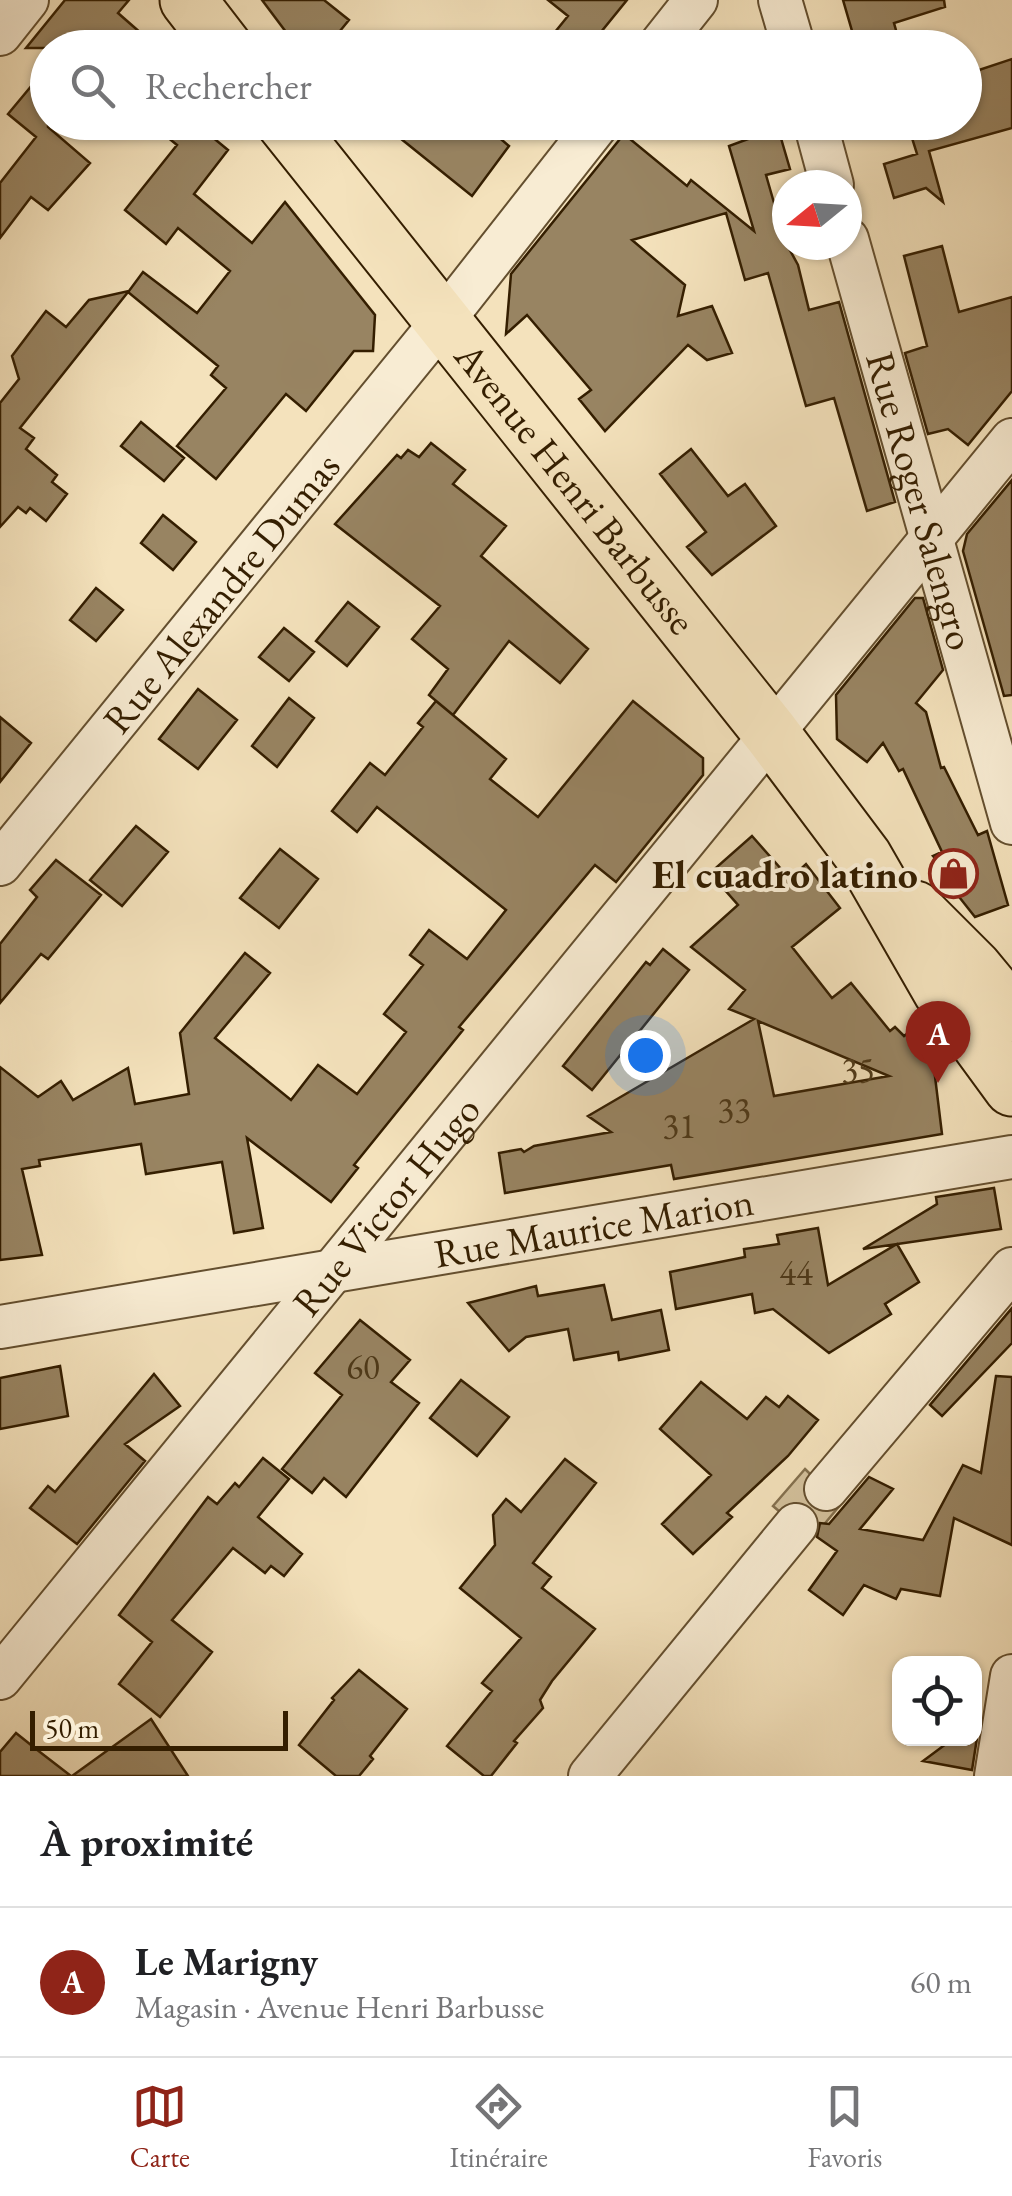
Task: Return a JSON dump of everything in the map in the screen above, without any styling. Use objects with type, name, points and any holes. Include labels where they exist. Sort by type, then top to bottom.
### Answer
[{"type":"main road","points":[[188,0],[211,30]]},
{"type":"main road","name":"Avenue Henri Barbusse","points":[[298,140],[771,733],[864,858],[941,992],[1012,1088]]},
{"type":"main road","name":"Avenue Henri Barbusse","points":[[864,858],[1004,995]]},
{"type":"street","points":[[0,34],[27,0]]},
{"type":"street","points":[[672,30],[696,0]]},
{"type":"street","points":[[780,0],[789,30]]},
{"type":"street","name":"Rue Alexandre Dumas","points":[[0,864],[441,323],[585,140]]},
{"type":"street","points":[[819,140],[828,170]]},
{"type":"street","name":"Rue Roger Salengro","points":[[853,260],[1012,823]]},
{"type":"street","name":"Rue Victor Hugo","points":[[0,1678],[1012,440]]},
{"type":"street","name":"Rue Maurice Marion","points":[[0,1327],[1012,1158]]},
{"type":"street","points":[[826,1489],[1012,1269]]},
{"type":"street","points":[[590,1776],[796,1525]]},
{"type":"street","points":[[996,1776],[1012,1676]]},
{"type":"shaded area","points":[[805,1469],[841,1504],[812,1539],[773,1506]]},
{"type":"building","points":[[65,0],[129,0],[118,13],[137,30],[41,30]]},
{"type":"building","points":[[262,0],[324,0],[349,20],[341,30],[284,30]]},
{"type":"building","points":[[548,0],[627,0],[603,30],[557,30],[568,16]]},
{"type":"building","points":[[843,0],[944,0],[945,7],[894,23],[896,30],[852,30]]},
{"type":"building","points":[[1012,59],[1012,128],[982,136],[982,69]]},
{"type":"building","points":[[30,88],[30,132],[8,114]]},
{"type":"building","points":[[34,140],[63,140],[90,163],[48,210],[31,197],[0,238],[0,183]]},
{"type":"building","points":[[171,140],[216,140],[228,150],[194,194],[252,243],[285,202],[375,315],[373,351],[354,351],[306,411],[286,394],[216,479],[177,446],[226,388],[211,375],[218,366],[128,292],[20,428],[34,438],[26,449],[57,475],[52,482],[67,494],[46,521],[30,508],[26,513],[18,507],[0,527],[0,403],[19,379],[12,356],[46,311],[66,327],[89,300],[129,291],[143,272],[197,313],[230,271],[178,228],[166,244],[125,210],[177,145]]},
{"type":"building","points":[[402,140],[502,140],[509,146],[472,196]]},
{"type":"building","points":[[619,140],[631,140],[687,186],[691,180],[754,231],[729,146],[745,140],[782,140],[790,169],[772,170],[766,175],[772,196],[772,260],[795,260],[809,310],[839,302],[895,502],[867,511],[834,398],[806,406],[768,273],[745,280],[726,213],[632,240],[685,285],[678,316],[712,306],[732,353],[707,360],[688,345],[605,431],[579,399],[591,390],[527,315],[506,334],[511,274]]},
{"type":"building","points":[[913,140],[969,140],[929,151],[943,202],[926,188],[894,198],[884,164],[917,154]]},
{"type":"building","points":[[942,246],[959,312],[1012,297],[1012,391],[968,445],[948,429],[928,434],[905,353],[927,346],[904,256]]},
{"type":"building","points":[[141,422],[184,458],[164,481],[121,446]]},
{"type":"building","points":[[431,443],[465,470],[453,484],[506,526],[481,556],[588,649],[560,683],[509,641],[453,715],[429,695],[448,669],[412,639],[440,606],[335,524],[397,455],[401,458],[408,450],[419,457]]},
{"type":"building","points":[[691,449],[728,496],[745,484],[776,526],[712,575],[687,547],[706,532],[660,474]]},
{"type":"building","points":[[1012,480],[1012,695],[1004,696],[963,551],[967,534]]},
{"type":"building","points":[[163,515],[196,542],[173,570],[141,543]]},
{"type":"building","points":[[96,588],[123,610],[96,641],[70,620]]},
{"type":"building","points":[[915,598],[923,598],[943,670],[916,703],[926,712],[941,768],[944,767],[978,835],[987,831],[1008,905],[975,917],[956,893],[962,890],[933,856],[942,852],[903,769],[899,771],[883,743],[867,762],[837,739],[836,695]]},
{"type":"building","points":[[348,602],[379,627],[347,666],[316,641]]},
{"type":"building","points":[[284,628],[314,652],[289,681],[259,657]]},
{"type":"building","points":[[198,689],[237,720],[198,769],[159,739]]},
{"type":"building","points":[[289,698],[314,718],[277,767],[252,746]]},
{"type":"building","points":[[436,701],[506,759],[490,779],[538,817],[633,701],[703,758],[703,775],[616,882],[595,865],[459,1027],[463,1030],[354,1165],[358,1168],[331,1202],[247,1138],[263,1228],[234,1233],[222,1162],[146,1174],[141,1144],[39,1160],[40,1166],[22,1169],[42,1255],[0,1260],[0,1067],[38,1097],[61,1081],[73,1100],[128,1068],[135,1104],[189,1094],[180,1033],[245,953],[270,973],[215,1038],[291,1100],[318,1065],[357,1094],[406,1032],[384,1014],[423,965],[410,955],[429,930],[467,959],[506,910],[377,807],[357,832],[332,811],[370,763],[385,775],[423,727],[418,723]]},
{"type":"building","points":[[0,717],[31,743],[0,782]]},
{"type":"building","points":[[136,826],[168,852],[122,906],[90,880]]},
{"type":"building","points":[[752,836],[790,879],[806,864],[840,908],[792,947],[832,998],[851,983],[890,1031],[895,1027],[904,1036],[924,1021],[929,1027],[942,1134],[674,1179],[671,1165],[505,1193],[499,1153],[521,1149],[524,1152],[534,1146],[611,1132],[588,1116],[754,1019],[729,1009],[745,990],[691,947],[738,905],[710,873]],"holes":[[[758,1021],[889,1076],[774,1096]]]},
{"type":"building","points":[[280,849],[318,879],[279,928],[240,898]]},
{"type":"building","points":[[56,860],[101,895],[48,959],[41,954],[0,1003],[0,944],[37,897],[30,890]]},
{"type":"building","points":[[663,949],[689,970],[592,1090],[563,1066],[646,962],[650,965]]},
{"type":"building","points":[[994,1188],[1001,1229],[863,1249],[937,1204],[936,1197]]},
{"type":"building","points":[[818,1228],[828,1285],[897,1244],[919,1282],[885,1304],[891,1314],[829,1353],[773,1309],[755,1313],[752,1294],[676,1309],[670,1272],[745,1257],[744,1249],[779,1244],[777,1235]]},
{"type":"building","points":[[604,1285],[612,1320],[661,1310],[669,1350],[619,1360],[618,1352],[574,1360],[568,1329],[526,1337],[509,1351],[468,1303],[536,1286],[538,1296]]},
{"type":"building","points":[[1012,1308],[1012,1343],[942,1416],[930,1405]]},
{"type":"building","points":[[360,1320],[410,1360],[391,1382],[419,1403],[346,1497],[324,1478],[312,1493],[282,1469],[342,1395],[315,1373]]},
{"type":"building","points":[[60,1366],[68,1416],[0,1429],[0,1378]]},
{"type":"building","points":[[154,1374],[180,1406],[125,1444],[145,1461],[77,1544],[30,1508],[48,1486],[55,1492]]},
{"type":"building","points":[[996,1376],[1012,1377],[1012,1545],[954,1518],[940,1596],[901,1589],[896,1599],[864,1585],[843,1615],[809,1590],[837,1551],[817,1537],[820,1523],[829,1524],[869,1477],[893,1489],[860,1529],[923,1540],[963,1465],[981,1473]]},
{"type":"building","points":[[461,1380],[509,1417],[477,1456],[430,1418]]},
{"type":"building","points":[[701,1382],[747,1419],[766,1397],[779,1407],[788,1396],[818,1420],[788,1456],[727,1513],[732,1517],[693,1554],[662,1524],[711,1475],[660,1429]]},
{"type":"building","points":[[263,1458],[289,1479],[258,1517],[302,1554],[284,1576],[271,1566],[265,1573],[233,1548],[172,1620],[212,1652],[160,1717],[119,1684],[152,1642],[119,1615],[208,1497],[217,1504],[235,1483],[239,1487]]},
{"type":"building","points":[[565,1459],[596,1483],[533,1563],[551,1577],[542,1588],[595,1629],[552,1681],[540,1700],[543,1708],[514,1741],[517,1743],[491,1776],[484,1776],[447,1746],[492,1691],[482,1683],[521,1638],[460,1588],[495,1545],[493,1515],[506,1499],[521,1512]]},
{"type":"building","points":[[359,1670],[407,1709],[359,1776],[336,1776],[299,1745],[332,1698]]},
{"type":"building","points":[[151,1719],[188,1776],[72,1776]]},
{"type":"building","points":[[16,1733],[71,1776],[0,1776],[0,1752]]},
{"type":"building","points":[[943,1746],[976,1746],[972,1770],[923,1761]]},
{"type":"place","name":"El cuadro latino","points":[[953,874]]},
{"type":"place","name":"Le Marigny","points":[[938,1083]]}]
